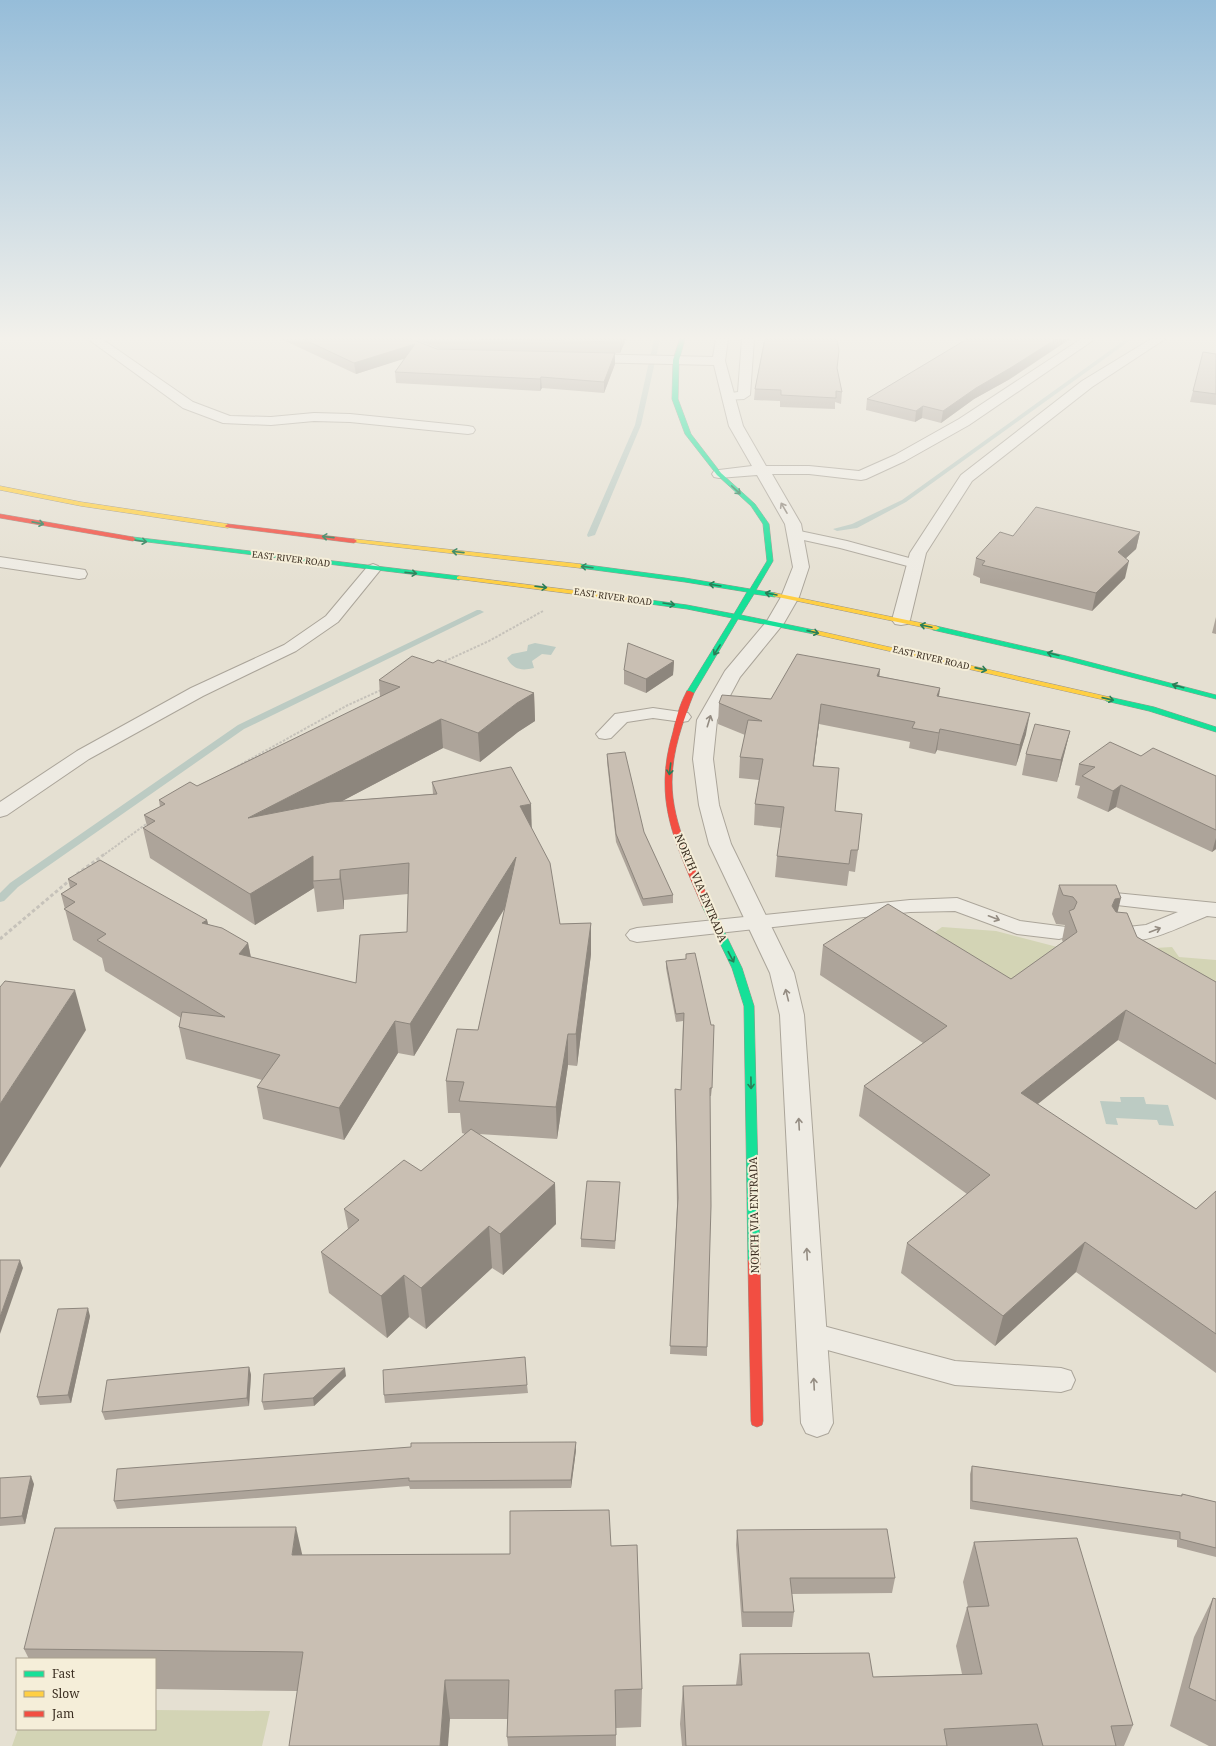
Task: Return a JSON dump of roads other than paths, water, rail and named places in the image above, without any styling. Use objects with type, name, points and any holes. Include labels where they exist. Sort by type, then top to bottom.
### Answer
[{"type":"main road","name":"NORTH VIA ENTRADA","points":[[683,420],[688,434],[719,474],[753,505],[766,524],[770,561],[754,591],[690,693],[672,752],[668,782],[671,808],[680,841],[715,926],[737,968],[749,1006],[757,1421]]},
{"type":"main road","points":[[0,488],[59,501],[163,518],[636,573],[754,591],[901,620],[1005,643],[1120,670],[1216,697]]},
{"type":"main road","name":"EAST RIVER ROAD","points":[[0,516],[144,541],[579,592],[671,605],[775,623],[1151,709],[1216,730]]},
{"type":"street","points":[[249,420],[277,420]]},
{"type":"street","points":[[374,420],[468,430]]},
{"type":"street","points":[[735,420],[736,426],[793,524],[801,567],[790,598],[775,623],[732,675],[708,720],[703,759],[709,805],[720,844],[782,973],[792,1014],[817,1423]]},
{"type":"street","points":[[719,474],[762,470],[808,470],[861,476],[900,458],[966,420]]},
{"type":"street","points":[[901,620],[918,553],[966,478],[1040,420]]},
{"type":"street","points":[[0,562],[79,574]]},
{"type":"lane","points":[[795,534],[842,544],[915,564]]},
{"type":"lane","points":[[0,811],[83,755],[197,692],[290,648],[332,619],[373,569]]},
{"type":"lane","points":[[605,734],[621,718],[652,713],[682,717]]},
{"type":"lane","points":[[1115,899],[1210,910]]},
{"type":"lane","points":[[637,935],[910,906],[957,904],[1017,927],[1059,932]]},
{"type":"lane","points":[[1116,934],[1149,932],[1210,910]]},
{"type":"lane","points":[[812,1335],[955,1373],[1061,1380]]},
{"type":"waterway","points":[[591,535],[639,420]]},
{"type":"waterway","points":[[837,529],[854,526],[904,501],[1016,420]]},
{"type":"waterway","points":[[0,899],[14,885],[241,727],[480,612]]}]
